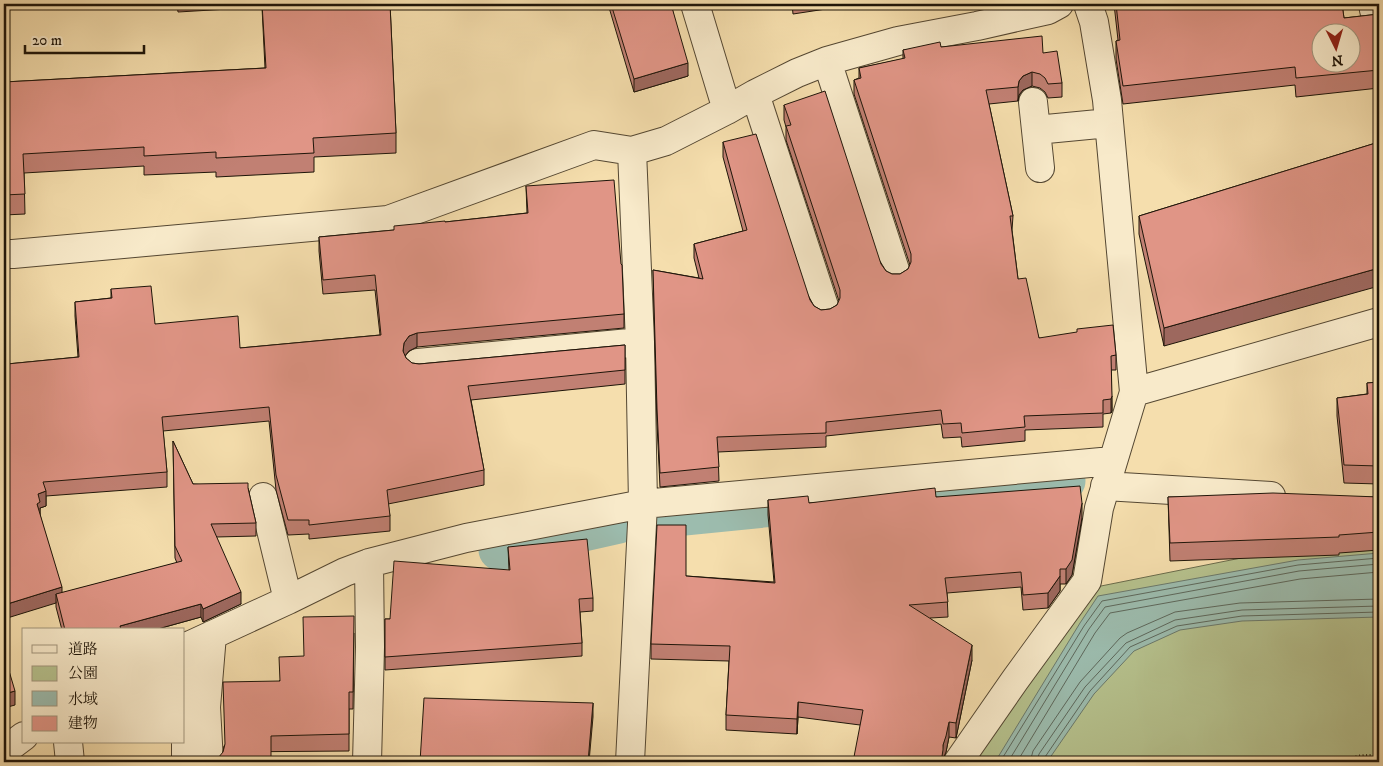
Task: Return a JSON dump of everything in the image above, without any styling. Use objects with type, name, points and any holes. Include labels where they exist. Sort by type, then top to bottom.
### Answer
[{"type":"street","points":[[695,4],[727,110]]},
{"type":"street","points":[[4,254],[33,253],[388,220],[594,145],[632,151],[666,141],[797,73],[827,61],[898,41],[1048,10],[1059,4]]},
{"type":"street","points":[[958,762],[1087,581],[1099,508],[1134,392],[1110,124],[1094,22],[1088,4]]},
{"type":"street","points":[[827,61],[896,273]]},
{"type":"street","points":[[755,94],[825,309]]},
{"type":"street","points":[[1033,102],[1040,168]]},
{"type":"street","points":[[1036,130],[1110,124]]},
{"type":"street","points":[[630,762],[643,504],[640,342],[632,151]]},
{"type":"street","points":[[1134,392],[1379,322]]},
{"type":"street","points":[[418,363],[640,342]]},
{"type":"street","points":[[195,642],[345,572],[369,563],[466,538],[643,504],[1112,461]]},
{"type":"street","points":[[1105,486],[1294,497]]},
{"type":"street","points":[[262,497],[288,600]]},
{"type":"street","points":[[367,762],[370,647],[369,563]]},
{"type":"street","points":[[186,762],[186,720],[195,642]]},
{"type":"street","points":[[195,642],[206,707],[209,762]]},
{"type":"street","points":[[4,751],[22,738]]},
{"type":"street","points":[[68,744],[70,762]]},
{"type":"path","points":[[1340,762],[1359,756],[1379,755]]},
{"type":"green space","points":[[1379,541],[1379,762],[970,762],[1096,587],[1296,547]]},
{"type":"water","points":[[1379,553],[1379,617],[1242,621],[1180,630],[1134,651],[1094,694],[1047,762],[995,762],[1098,596],[1298,560]]},
{"type":"building","points":[[262,4],[390,4],[396,133],[313,138],[314,153],[216,158],[216,152],[144,156],[144,147],[23,154],[25,194],[4,195],[4,82],[266,68]]},
{"type":"building","points":[[611,4],[671,4],[688,63],[634,79]]},
{"type":"building","points":[[1116,4],[1342,4],[1344,18],[1379,14],[1379,70],[1360,72],[1360,22],[1310,22],[1310,72],[1358,72],[1296,78],[1295,67],[1123,86],[1116,41],[1120,40]]},
{"type":"building","points":[[1042,36],[1043,53],[1057,51],[1062,83],[1048,84],[1040,74],[1032,72],[1023,76],[1019,81],[1018,87],[986,90],[1013,216],[1010,216],[1018,279],[1026,278],[1039,338],[1077,332],[1077,329],[1113,325],[1116,355],[1111,356],[1112,396],[1111,399],[1103,400],[1103,413],[1024,416],[1025,427],[962,433],[961,423],[943,424],[941,410],[826,422],[826,433],[717,437],[719,467],[660,473],[653,270],[703,279],[694,244],[747,230],[723,142],[756,134],[810,300],[814,306],[821,310],[830,309],[837,305],[840,298],[840,290],[786,126],[791,125],[784,105],[825,91],[881,264],[886,271],[892,274],[900,274],[908,269],[911,262],[911,254],[854,80],[861,78],[859,68],[905,58],[903,50],[940,42],[941,47]]},
{"type":"building","points":[[1379,142],[1379,268],[1164,328],[1139,216]]},
{"type":"building","points":[[614,180],[622,265],[624,314],[417,333],[409,336],[404,343],[403,351],[406,358],[412,363],[419,364],[625,345],[625,370],[468,386],[484,470],[387,490],[390,516],[309,525],[309,520],[288,520],[276,475],[269,407],[162,417],[167,472],[43,482],[46,491],[38,494],[40,502],[37,504],[62,587],[4,605],[4,322],[7,364],[79,357],[75,302],[112,298],[111,289],[151,286],[155,324],[238,316],[240,348],[381,335],[375,275],[323,280],[319,237],[394,230],[394,226],[528,213],[526,186]]},
{"type":"building","points":[[1379,382],[1379,466],[1344,465],[1337,398],[1368,394],[1367,383]]},
{"type":"building","points":[[173,441],[193,484],[248,483],[256,523],[211,524],[241,592],[203,609],[201,604],[120,626],[120,628],[64,628],[56,594],[182,561],[175,546]]},
{"type":"building","points":[[1080,486],[1082,503],[1072,560],[1066,569],[1060,569],[1060,576],[1048,593],[1023,595],[1021,572],[945,578],[948,602],[909,605],[972,645],[956,723],[949,722],[941,762],[853,762],[863,710],[798,702],[797,719],[726,715],[730,646],[651,644],[657,525],[686,525],[686,576],[775,583],[768,500],[808,496],[809,503],[935,488],[936,497]]},
{"type":"building","points":[[1273,493],[1379,497],[1379,532],[1339,535],[1339,537],[1170,543],[1168,497]]},
{"type":"building","points":[[587,539],[593,598],[579,599],[582,643],[385,657],[385,619],[390,619],[394,561],[510,570],[508,547]]},
{"type":"building","points":[[354,616],[353,692],[349,692],[349,734],[271,736],[271,762],[218,762],[225,744],[223,682],[280,681],[279,657],[304,656],[303,617]]},
{"type":"building","points":[[4,654],[15,691],[4,694]]},
{"type":"building","points":[[424,698],[593,703],[588,762],[420,762]]},
{"type":"building","points":[[58,759],[63,762],[20,762],[20,761]]},
{"type":"waterway","points":[[654,518],[845,499],[1065,481]]},
{"type":"waterway","points":[[499,550],[619,523]]}]
